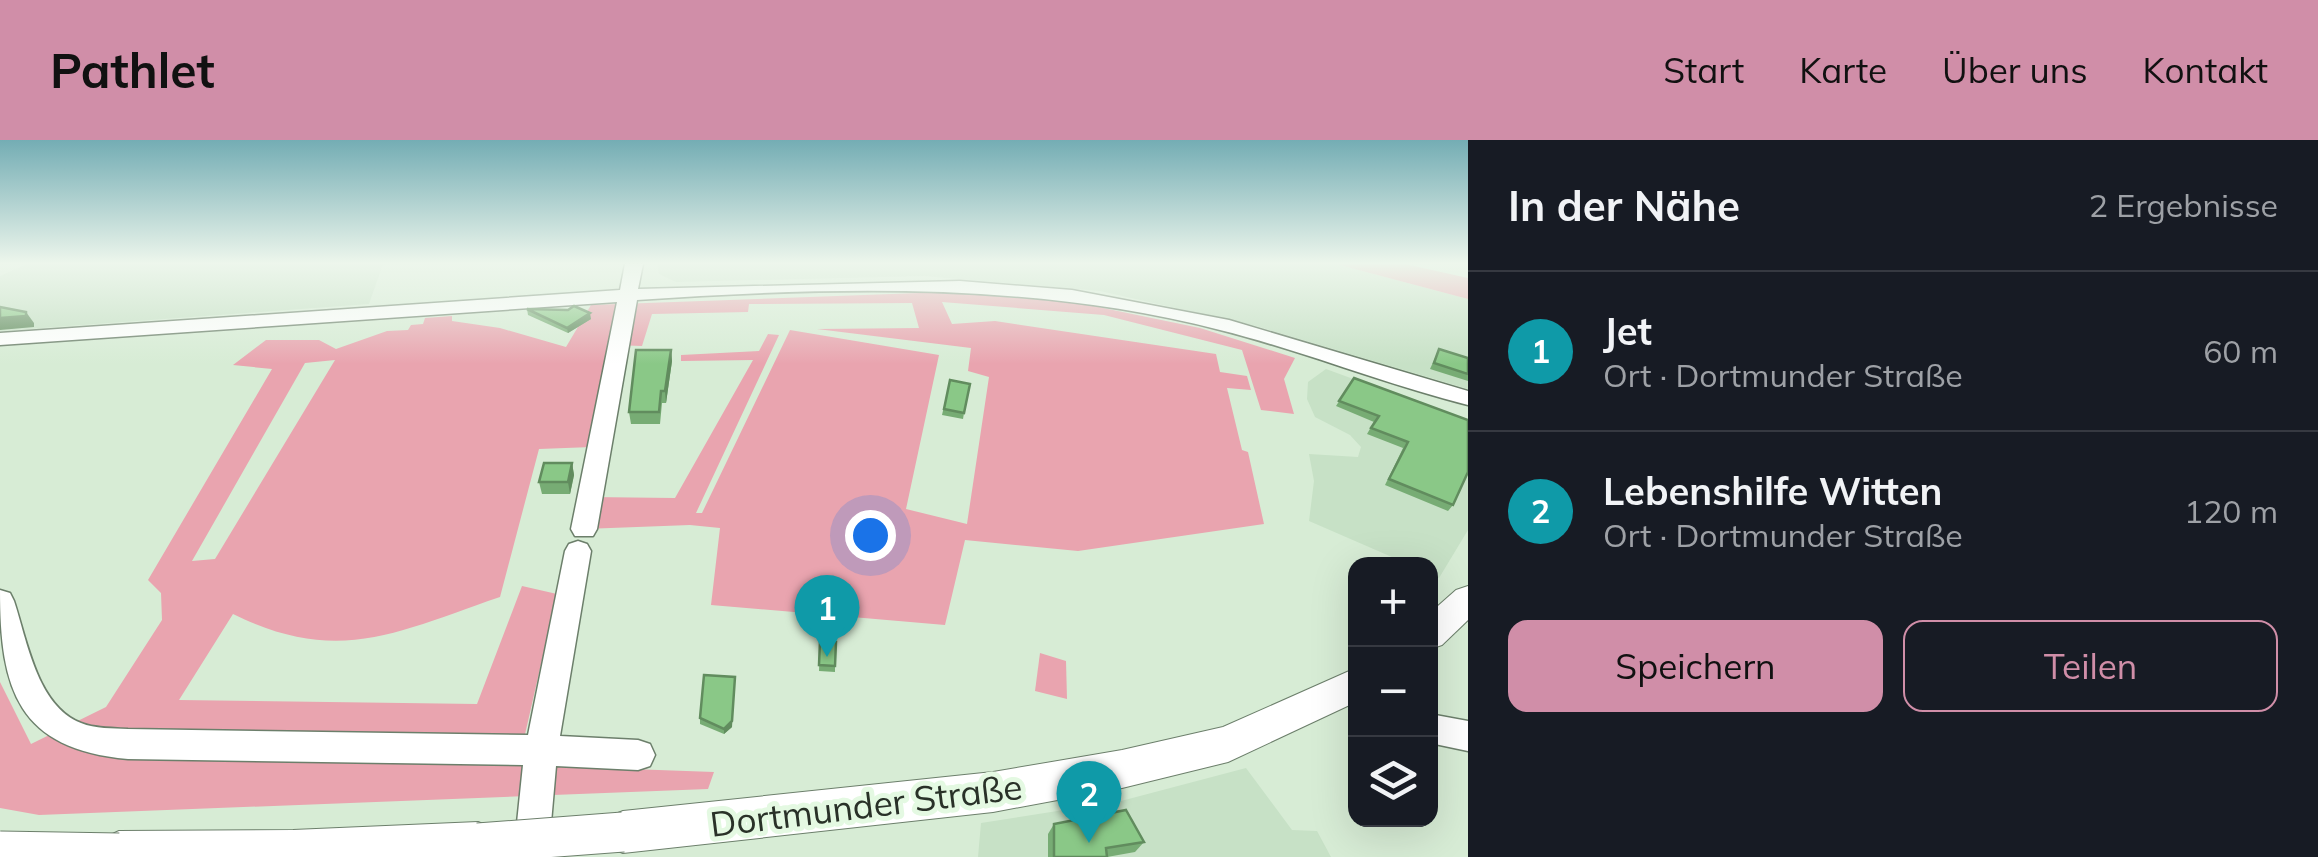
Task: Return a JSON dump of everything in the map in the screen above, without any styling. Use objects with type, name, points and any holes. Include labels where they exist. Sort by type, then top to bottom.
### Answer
[{"type":"main road","points":[[1438,627],[1468,599]]},
{"type":"main road","name":"Dortmunder Straße","points":[[0,852],[294,852],[478,843],[623,832],[993,792],[1122,769],[1228,744],[1348,688]]},
{"type":"street","points":[[0,338],[609,297]]},
{"type":"street","points":[[531,857],[541,762],[631,297]]},
{"type":"street","points":[[1079,297],[1247,331],[1468,398]]},
{"type":"street","points":[[1426,388],[1435,399],[1468,412]]},
{"type":"street","points":[[0,601],[36,700],[57,726],[78,737],[128,744],[541,762],[638,755]]},
{"type":"street","points":[[1438,730],[1468,736]]},
{"type":"shaded area","points":[[0,297],[371,297],[369,304],[0,331]]},
{"type":"shaded area","points":[[797,297],[1012,297],[1079,303],[1200,328],[1295,358],[1284,379],[1294,414],[1261,410],[1242,350],[1104,315],[942,302],[952,324],[995,321],[1216,354],[1220,372],[1247,376],[1251,390],[1227,388],[1242,450],[1248,452],[1264,524],[1078,551],[965,540],[945,625],[711,605],[720,528],[690,525],[584,529],[590,497],[675,498],[753,360],[681,361],[681,355],[759,351],[768,334],[779,335],[696,513],[702,513],[790,330],[939,355],[906,509],[967,524],[989,377],[968,371],[971,348],[817,329],[919,328],[912,303],[749,304],[748,312],[652,314],[642,346],[614,345],[592,447],[539,449],[500,597],[398,631],[337,641],[271,630],[233,614],[179,700],[477,704],[522,586],[557,594],[518,765],[714,772],[708,789],[39,815],[0,808],[0,682],[31,744],[106,707],[162,620],[161,593],[148,580],[272,369],[233,365],[266,340],[319,340],[336,349],[387,331],[408,330],[411,325],[423,324],[425,318],[452,316],[452,321],[500,328],[566,347],[591,305]],"holes":[[[335,360],[215,559],[192,561],[305,363]]]},
{"type":"shaded area","points":[[1129,297],[1468,299],[1468,389],[1256,326]]},
{"type":"shaded area","points":[[1326,369],[1468,421],[1468,530],[1439,578],[1438,557],[1392,557],[1309,521],[1314,481],[1309,454],[1358,457],[1361,447],[1350,435],[1315,417],[1307,399],[1308,382]]},
{"type":"shaded area","points":[[1040,653],[1066,661],[1067,699],[1035,691]]},
{"type":"shaded area","points":[[1246,768],[1292,830],[1317,831],[1331,857],[978,857],[981,823],[1121,801]]},
{"type":"building","points":[[574,306],[590,313],[567,328],[527,309],[568,310]]},
{"type":"building","points":[[0,307],[26,312],[26,316],[0,318]]},
{"type":"building","points":[[1439,349],[1468,358],[1468,374],[1434,363]]},
{"type":"building","points":[[636,350],[671,350],[659,412],[629,412]]},
{"type":"building","points":[[1354,378],[1468,420],[1468,472],[1453,505],[1389,479],[1408,442],[1371,428],[1379,416],[1339,401]]},
{"type":"building","points":[[950,380],[970,384],[964,413],[944,409]]},
{"type":"building","points":[[544,463],[572,463],[568,482],[539,482]]},
{"type":"building","points":[[820,641],[836,642],[835,666],[819,665]]},
{"type":"building","points":[[704,675],[735,677],[732,721],[724,729],[700,718]]},
{"type":"building","points":[[1126,810],[1144,842],[1106,848],[1107,857],[1054,857],[1054,824]]},
{"type":"railway","points":[[0,845],[10,857]]},
{"type":"place","name":"Jet","points":[[827,657]]},
{"type":"place","name":"Lebenshilfe Witten","points":[[1089,843]]}]
